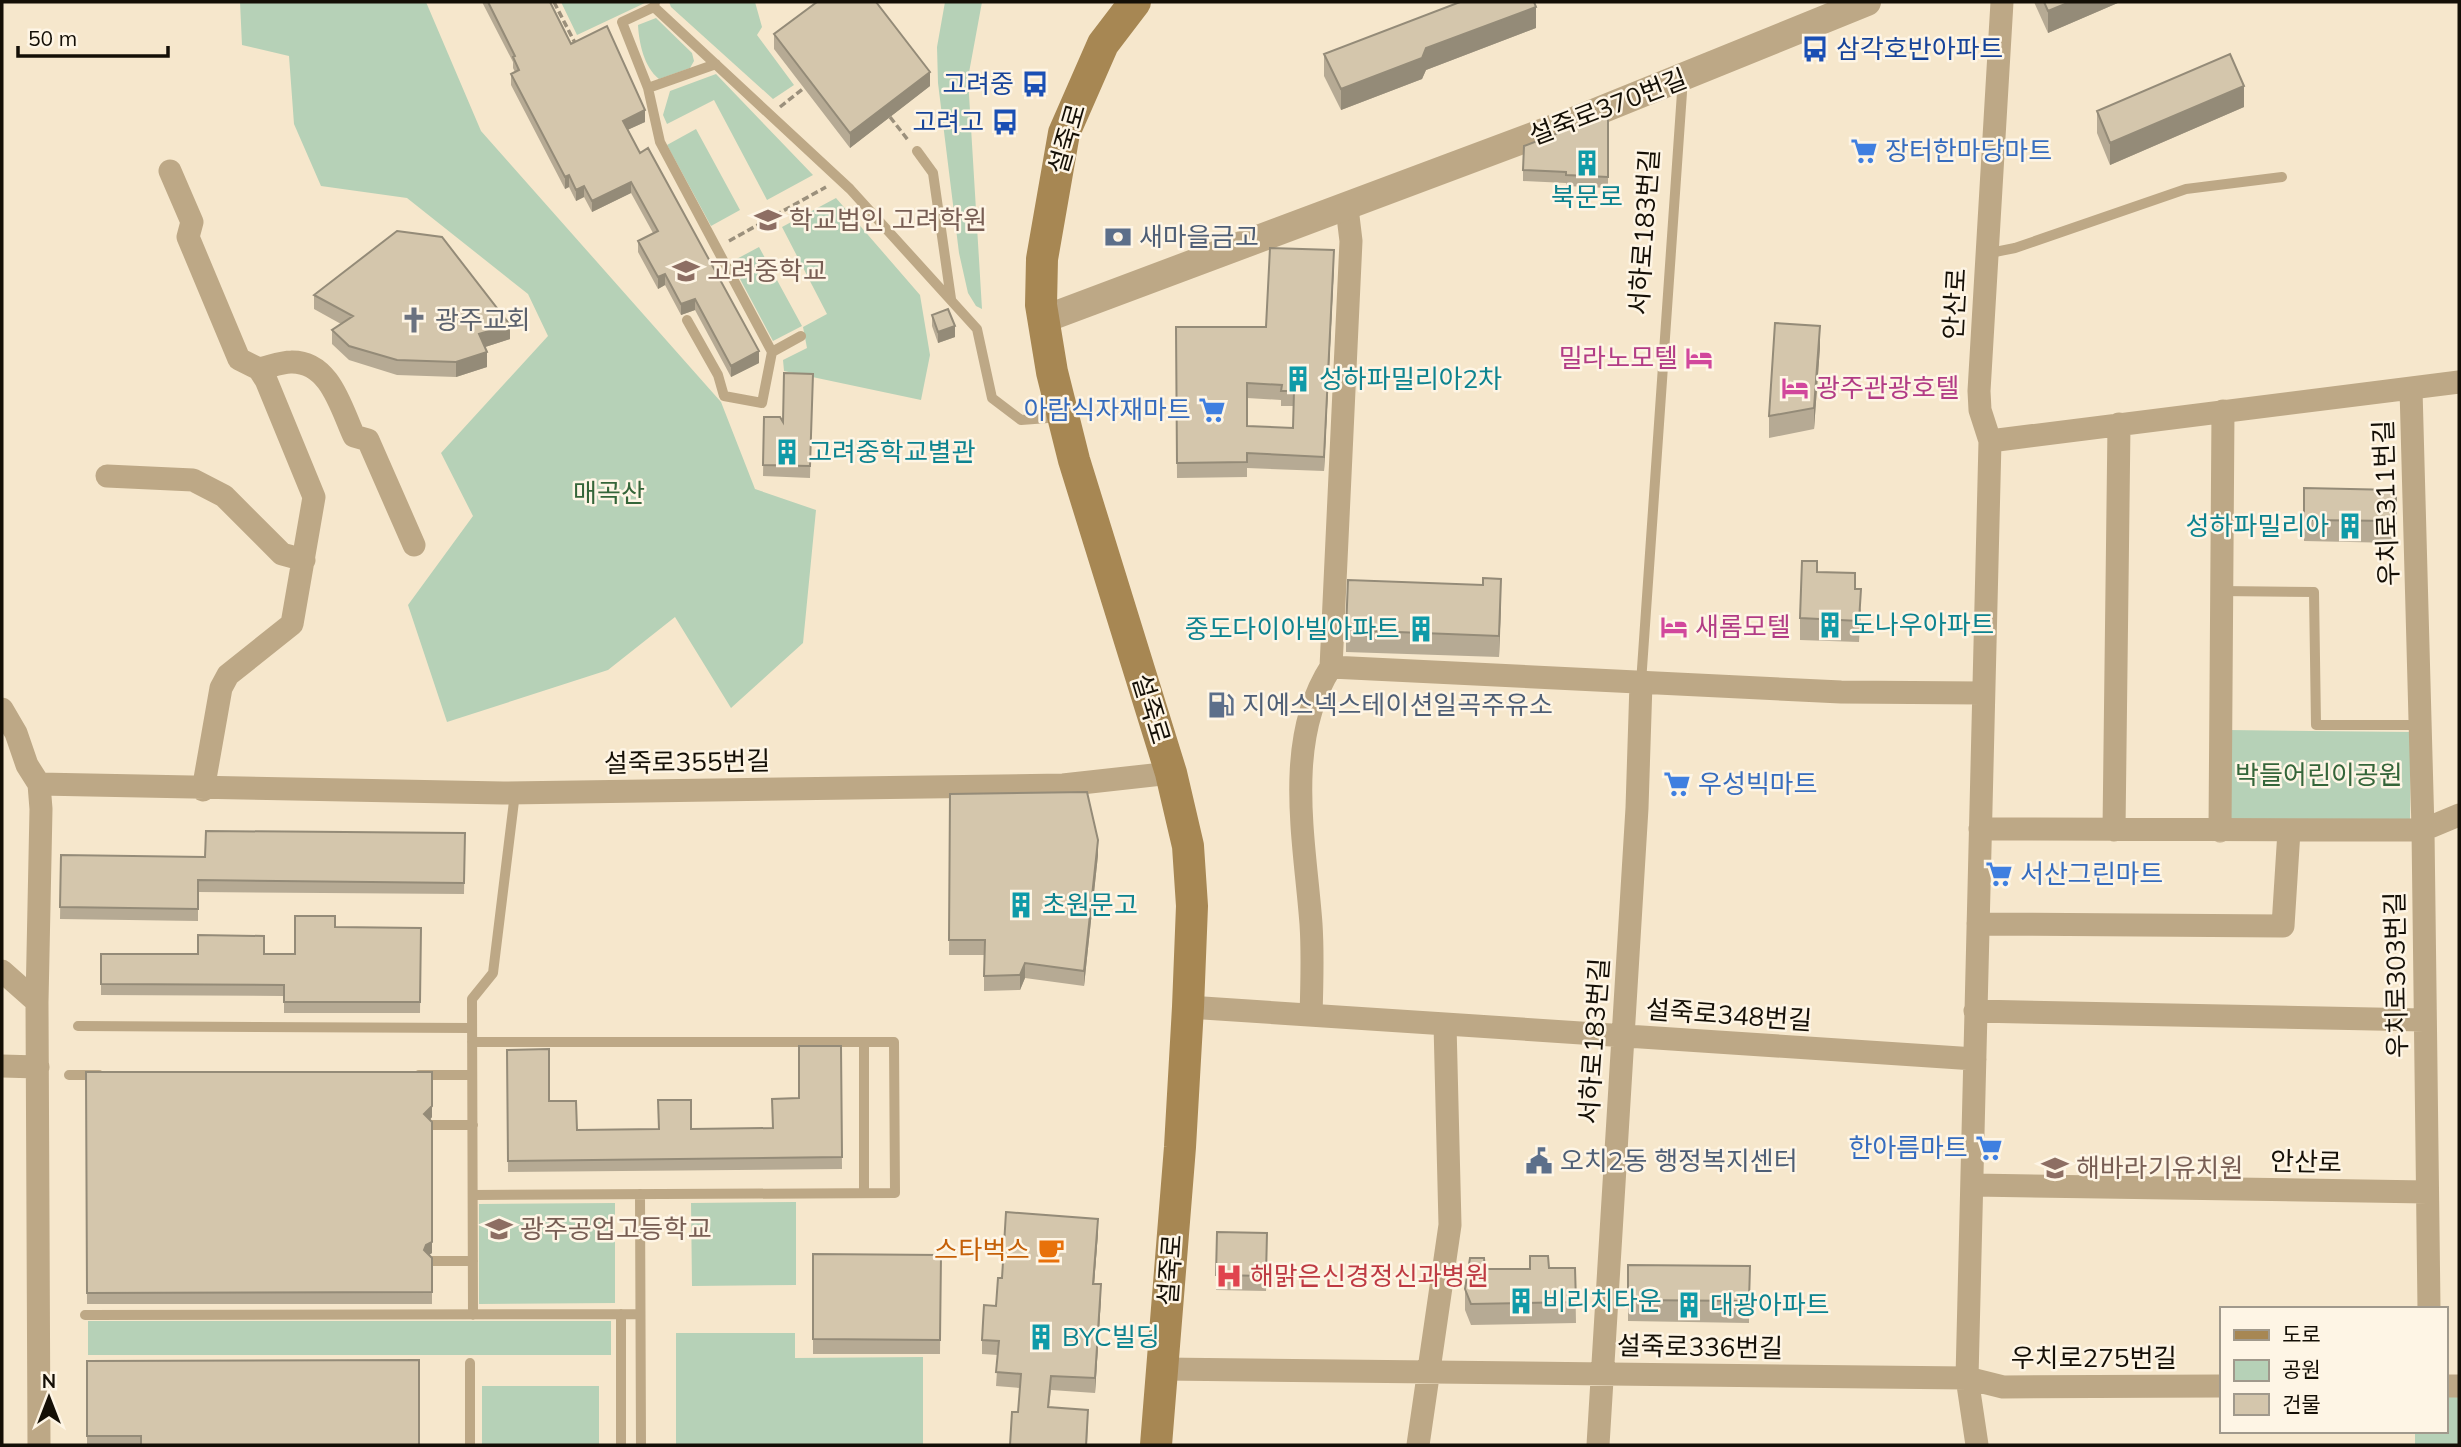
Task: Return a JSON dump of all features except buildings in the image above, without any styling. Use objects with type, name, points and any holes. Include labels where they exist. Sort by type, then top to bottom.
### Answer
[{"type":"main road","name":"설죽로","points":[[1135,2],[1103,44],[1064,133],[1042,259],[1042,320],[1090,514],[1171,773],[1188,846],[1191,876],[1188,1007],[1156,1445]]},
{"type":"street","name":"안산로","points":[[1977,1445],[1968,1378],[1990,441],[1980,410],[1979,391],[1985,254],[2003,2]]},
{"type":"street","name":"설죽로370번길","points":[[1042,320],[1347,208],[1683,79],[1858,3]]},
{"type":"street","points":[[170,171],[192,222],[188,237],[239,359],[259,369],[292,362],[313,366],[323,375],[355,436],[368,440],[415,545]]},
{"type":"street","points":[[1311,1015],[1312,950],[1300,814],[1309,716],[1320,685],[1331,667],[1351,241],[1347,208]]},
{"type":"street","points":[[203,790],[220,688],[228,675],[292,624],[314,497],[259,369]]},
{"type":"street","name":"우치로311번길","points":[[1990,441],[2459,382]]},
{"type":"street","name":"우치로311번길","points":[[2411,389],[2418,616]]},
{"type":"street","points":[[2220,831],[2222,411]]},
{"type":"street","points":[[2114,830],[2119,424]]},
{"type":"street","points":[[107,476],[193,480],[224,496],[282,554],[304,560]]},
{"type":"street","name":"우치로303번길","points":[[2418,616],[2427,1192]]},
{"type":"street","points":[[1331,667],[1841,692],[1982,693]]},
{"type":"street","name":"서하로183번길","points":[[1598,1445],[1637,808],[1641,683]]},
{"type":"street","points":[[2,709],[16,733],[27,765],[39,784],[39,1445]]},
{"type":"street","name":"설죽로355번길","points":[[39,784],[203,790],[515,793],[1063,785],[1171,773]]},
{"type":"street","points":[[1980,829],[2423,830],[2459,815]]},
{"type":"street","points":[[1978,924],[2283,926],[2286,917],[2289,831]]},
{"type":"street","points":[[2,971],[37,1002]]},
{"type":"street","name":"설죽로348번길","points":[[1188,1007],[1975,1059]]},
{"type":"street","points":[[1975,1011],[2424,1020]]},
{"type":"street","points":[[1418,1445],[1431,1372],[1450,1225],[1445,1024]]},
{"type":"street","points":[[2,1066],[38,1067]]},
{"type":"street","name":"안산로","points":[[1973,1185],[2427,1192]]},
{"type":"street","points":[[2427,1192],[2428,1307]]},
{"type":"street","name":"설죽로336번길","points":[[1163,1369],[1968,1378]]},
{"type":"street","name":"우치로275번길","points":[[1968,1378],[2003,1387],[2220,1387]]},
{"type":"lane","points":[[687,320],[718,375],[724,396],[762,403],[772,352],[660,142],[648,88],[622,22],[655,4],[840,179],[977,329],[992,398],[1021,420],[1064,417]]},
{"type":"lane","points":[[648,88],[716,64]]},
{"type":"lane","name":"서하로183번길","points":[[1641,683],[1683,79]]},
{"type":"lane","points":[[916,151],[933,173],[951,300]]},
{"type":"lane","points":[[1985,254],[2015,248],[2186,189],[2282,177]]},
{"type":"lane","points":[[772,352],[801,336]]},
{"type":"lane","points":[[2220,599],[2314,592],[2316,725],[2420,725]]},
{"type":"lane","points":[[473,1315],[472,999],[492,973],[515,793]]},
{"type":"lane","points":[[78,1026],[472,1028]]},
{"type":"lane","points":[[472,1042],[894,1042],[895,1193],[473,1195]]},
{"type":"lane","points":[[864,1042],[864,1193]]},
{"type":"lane","points":[[69,1074],[111,1075]]},
{"type":"lane","points":[[405,1075],[472,1075]]},
{"type":"lane","points":[[432,1125],[473,1125]]},
{"type":"lane","points":[[640,1194],[641,1445]]},
{"type":"lane","points":[[432,1261],[473,1261]]},
{"type":"lane","points":[[621,1314],[621,1445]]},
{"type":"lane","points":[[85,1315],[640,1314]]},
{"type":"lane","points":[[470,1363],[470,1445]]},
{"type":"path","points":[[554,2],[575,43],[586,38]]},
{"type":"path","points":[[770,114],[804,88]]},
{"type":"path","points":[[890,117],[916,151]]},
{"type":"path","points":[[716,248],[840,179]]},
{"type":"green space","name":"매곡산","points":[[240,2],[426,2],[481,131],[721,402],[755,489],[816,510],[803,643],[731,708],[675,617],[608,670],[447,722],[408,605],[473,516],[441,453],[548,336],[528,294],[407,198],[321,186],[294,124],[289,56],[242,45]]},
{"type":"green space","points":[[561,2],[647,2],[577,35]]},
{"type":"green space","points":[[669,2],[755,2],[762,27],[757,35],[794,85],[773,99],[671,7]]},
{"type":"green space","points":[[945,2],[982,2],[968,78],[982,309],[976,306],[968,293],[959,253],[938,83],[937,47]]},
{"type":"green space","points":[[656,18],[692,53],[694,61],[690,68],[659,79],[643,54],[638,25]]},
{"type":"green space","points":[[716,74],[813,175],[767,200],[714,100],[667,124],[663,115],[670,91]]},
{"type":"green space","points":[[696,129],[740,210],[711,226],[667,145]]},
{"type":"green space","points":[[836,198],[920,295],[930,355],[921,400],[784,371],[783,360],[807,348],[803,327],[827,314],[782,227]]},
{"type":"green space","points":[[759,247],[802,326],[773,341],[731,262]]},
{"type":"green space","name":"박들어린이공원","points":[[2227,730],[2411,732],[2410,820],[2227,819]]},
{"type":"green space","points":[[796,1202],[796,1285],[692,1286],[691,1203]]},
{"type":"green space","points":[[615,1203],[615,1303],[479,1304],[479,1204]]},
{"type":"green space","points":[[88,1321],[611,1321],[611,1355],[88,1355]]},
{"type":"green space","points":[[676,1333],[795,1333],[795,1358],[923,1357],[923,1445],[676,1445]]},
{"type":"green space","points":[[482,1386],[599,1386],[599,1445],[482,1445]]},
{"type":"green space","points":[[2447,1395],[2459,1395],[2459,1445],[2415,1445],[2415,1433],[2447,1433]]},
{"type":"place","name":"삼각호반아파트","points":[[1815,49]]},
{"type":"place","name":"고려중","points":[[1035,84]]},
{"type":"place","name":"고려고","points":[[1005,122]]},
{"type":"place","name":"장터한마당마트","points":[[1864,151]]},
{"type":"place","name":"북문로","points":[[1587,163]]},
{"type":"place","name":"학교법인 고려학원","points":[[768,220]]},
{"type":"place","name":"새마을금고","points":[[1118,237]]},
{"type":"place","name":"고려중학교","points":[[686,271]]},
{"type":"place","name":"광주교회","points":[[414,320]]},
{"type":"place","name":"밀라노모텔","points":[[1699,358]]},
{"type":"place","name":"성하파밀리아2차","points":[[1298,379]]},
{"type":"place","name":"광주관광호텔","points":[[1795,388]]},
{"type":"place","name":"아람식자재마트","points":[[1212,410]]},
{"type":"place","name":"고려중학교별관","points":[[787,452]]},
{"type":"place","name":"성하파밀리아","points":[[2350,526]]},
{"type":"place","name":"도나우아파트","points":[[1830,625]]},
{"type":"place","name":"새롬모텔","points":[[1674,627]]},
{"type":"place","name":"중도다이아빌아파트","points":[[1421,629]]},
{"type":"place","name":"지에스넥스테이션일곡주유소","points":[[1221,705]]},
{"type":"place","name":"우성빅마트","points":[[1677,784]]},
{"type":"place","name":"서산그린마트","points":[[1999,874]]},
{"type":"place","name":"초원문고","points":[[1021,905]]},
{"type":"place","name":"한아름마트","points":[[1989,1148]]},
{"type":"place","name":"오치2동 행정복지센터","points":[[1539,1161]]},
{"type":"place","name":"해바라기유치원","points":[[2055,1168]]},
{"type":"place","name":"광주공업고등학교","points":[[499,1229]]},
{"type":"place","name":"스타벅스","points":[[1051,1250]]},
{"type":"place","name":"해맑은신경정신과병원","points":[[1229,1276]]},
{"type":"place","name":"비리치타운","points":[[1521,1301]]},
{"type":"place","name":"대광아파트","points":[[1689,1305]]},
{"type":"place","name":"BYC빌딩","points":[[1041,1337]]}]
